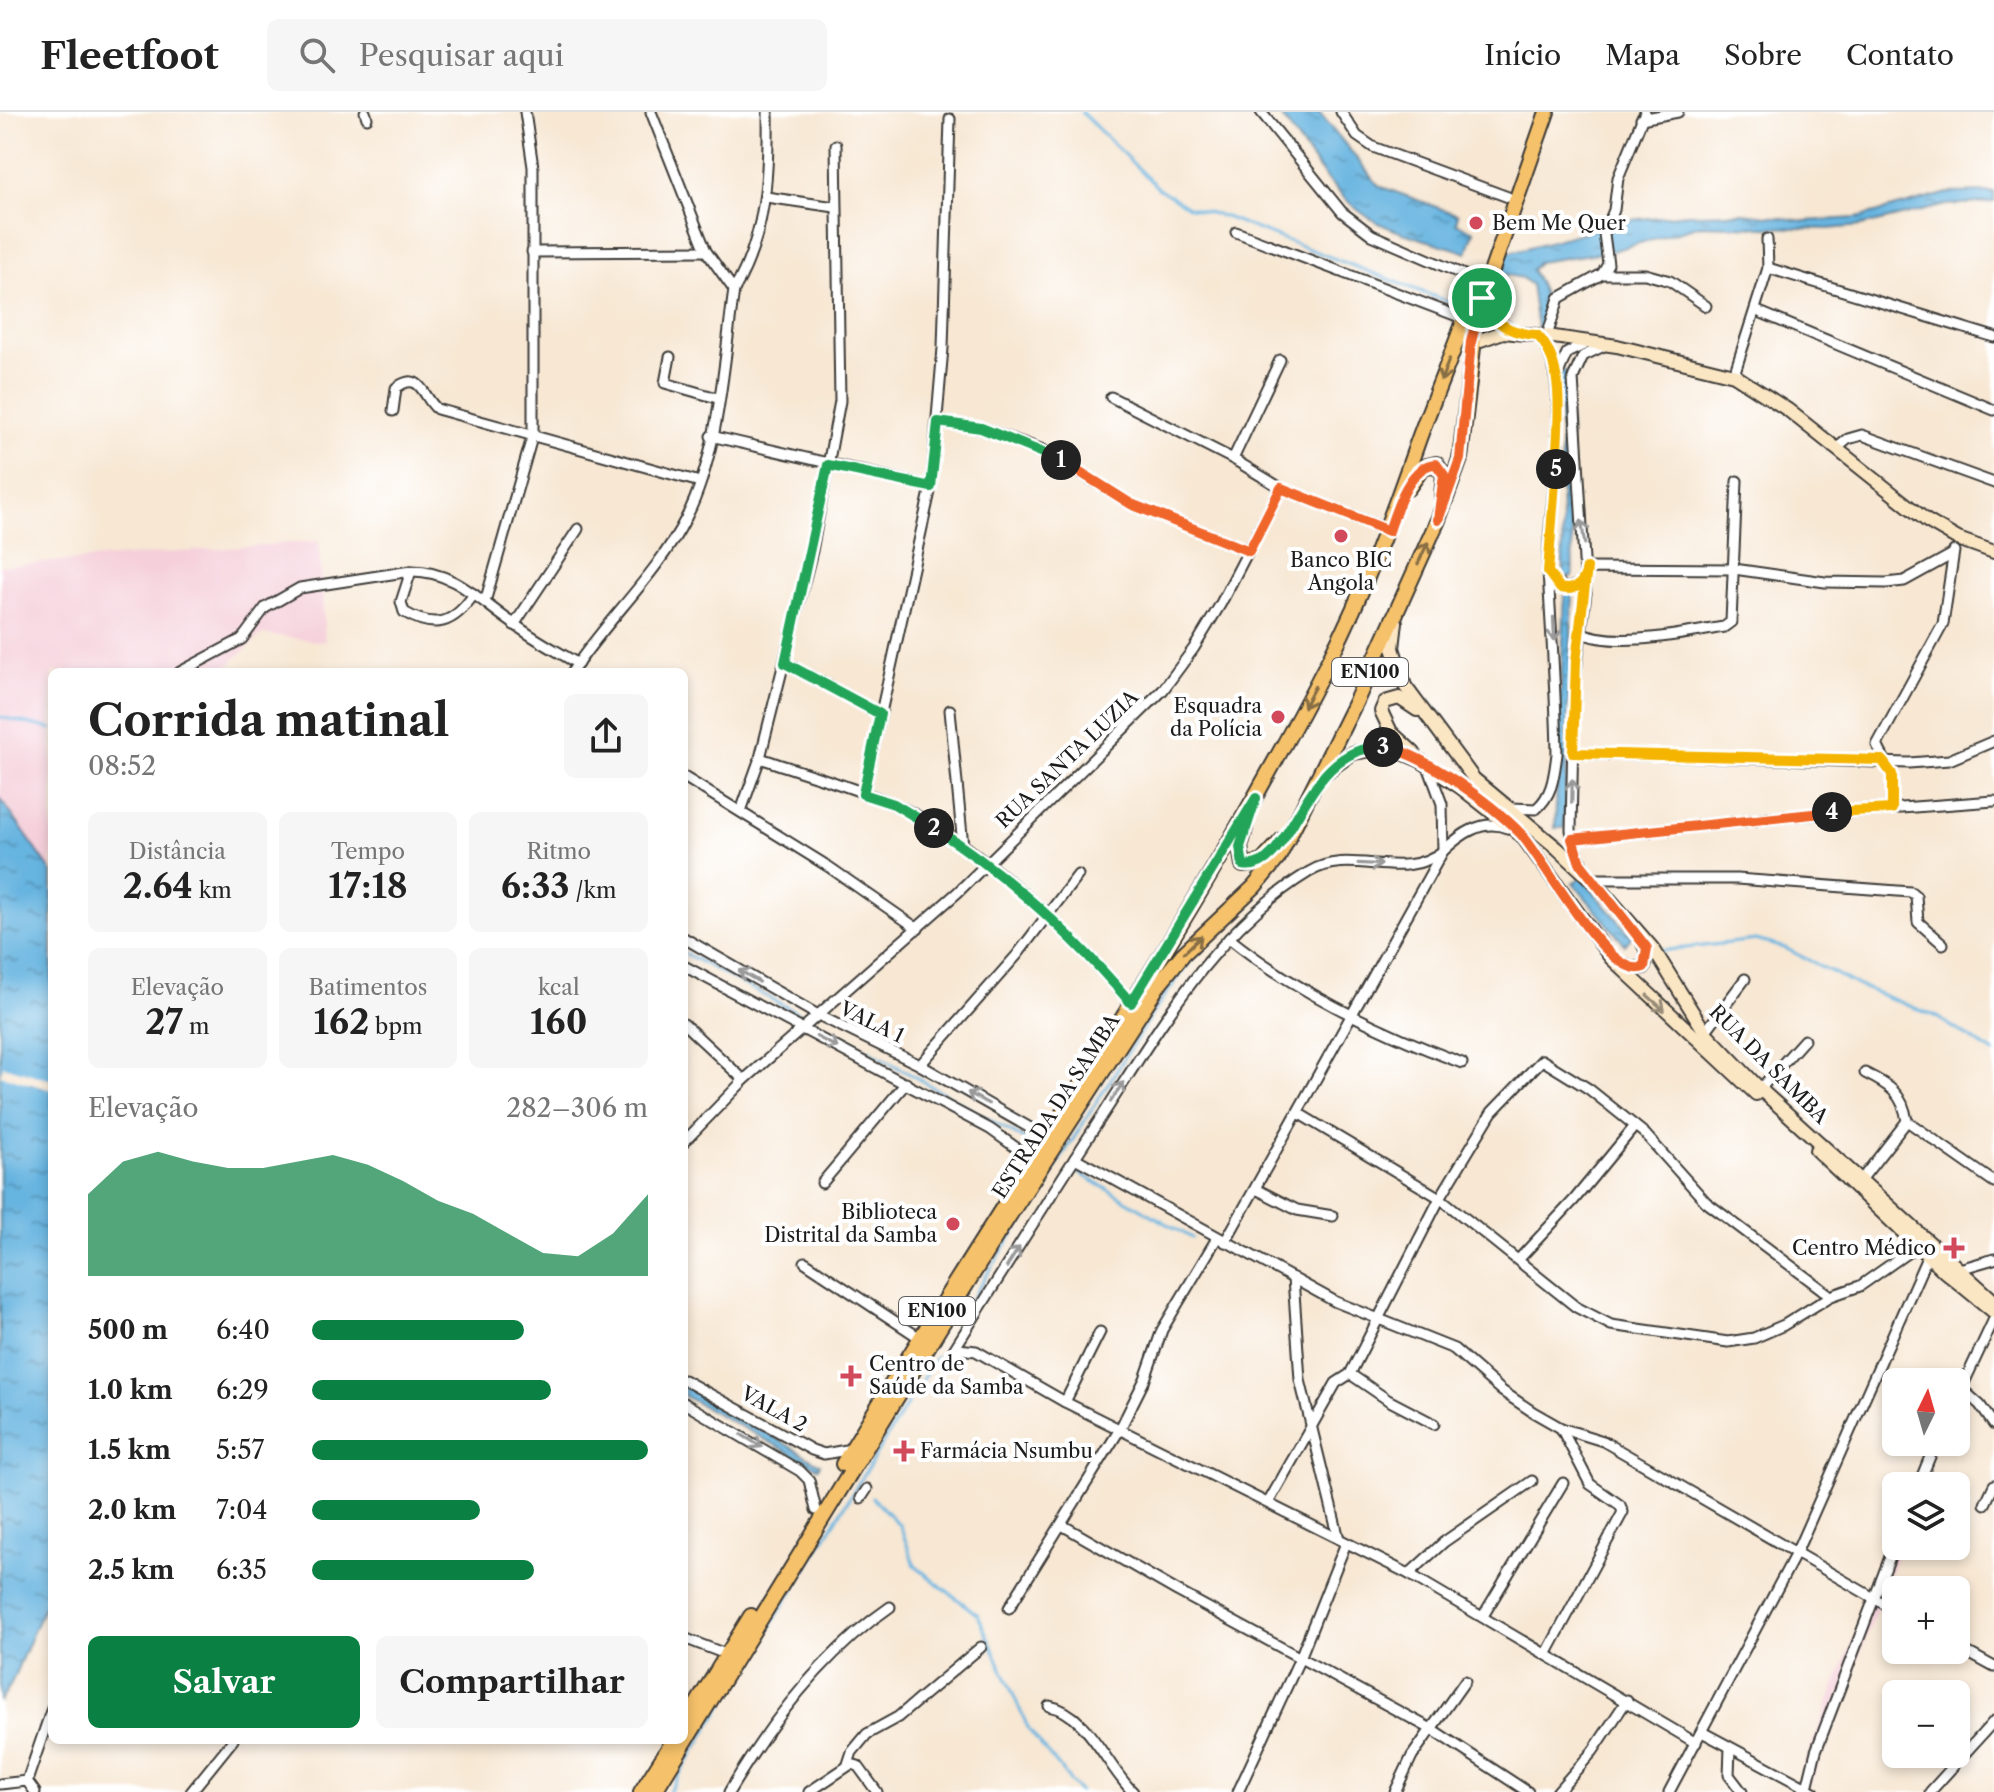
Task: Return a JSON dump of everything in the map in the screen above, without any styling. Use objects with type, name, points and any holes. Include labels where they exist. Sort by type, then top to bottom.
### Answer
[{"type":"main road","name":"ESTRADA DA SAMBA","points":[[1495,245],[1508,197],[1539,112]]},
{"type":"main road","name":"ESTRADA DA SAMBA","points":[[688,1719],[920,1338],[1256,798],[1330,657],[1389,531],[1465,319],[1547,112]]},
{"type":"main road","name":"ESTRADA DA SAMBA","points":[[688,1737],[996,1236],[1152,994],[1183,954],[1266,875],[1298,821],[1401,603],[1438,520],[1460,459],[1470,353],[1483,280]]},
{"type":"main road","points":[[1483,280],[1491,317],[1516,333]]},
{"type":"main road","points":[[1470,353],[1475,342],[1488,335],[1542,335],[1617,346],[1734,375],[1771,397],[1837,448],[1894,498],[1958,539],[1994,552]]},
{"type":"main road","points":[[1398,506],[1423,467],[1436,464],[1444,475],[1438,520]]},
{"type":"main road","name":"RUA DA SAMBA","points":[[1401,603],[1394,633],[1398,672],[1441,738],[1474,779],[1596,883],[1662,961],[1705,1032],[1760,1089],[1956,1270],[1994,1301]]},
{"type":"main road","points":[[1428,766],[1384,723],[1381,711],[1385,702],[1404,700],[1441,738]]},
{"type":"main road","points":[[1318,779],[1343,758],[1371,747],[1397,749],[1428,766],[1496,814],[1529,844],[1602,947],[1649,998],[1917,1246],[1994,1312]]},
{"type":"main road","points":[[1256,798],[1240,847],[1243,865],[1261,863],[1298,821]]},
{"type":"main road","points":[[1602,947],[1625,967],[1644,967],[1647,948],[1628,922]]},
{"type":"main road","points":[[641,1792],[671,1744]]},
{"type":"main road","name":"ESTRADA DA SAMBA","points":[[654,1792],[684,1744]]},
{"type":"street","points":[[485,602],[533,434],[533,167],[525,112]]},
{"type":"street","points":[[651,112],[706,251],[734,290]]},
{"type":"street","points":[[188,668],[242,639],[265,608],[300,588],[411,571],[437,574],[474,594],[575,668],[669,547],[685,520],[700,482],[711,436],[734,290],[755,245],[766,197],[768,112]]},
{"type":"street","points":[[1261,112],[1342,212],[1372,235],[1483,280]]},
{"type":"street","points":[[1341,112],[1357,136],[1373,147],[1508,197]]},
{"type":"street","points":[[1602,274],[1608,223],[1614,210],[1618,178],[1643,116],[1678,112]]},
{"type":"street","points":[[863,794],[931,487],[938,422],[950,119]]},
{"type":"street","points":[[741,811],[760,758],[785,663],[840,401],[836,145]]},
{"type":"street","points":[[766,197],[835,207]]},
{"type":"street","points":[[1236,232],[1465,319]]},
{"type":"street","points":[[1734,375],[1757,311],[1768,268],[1767,239]]},
{"type":"street","points":[[532,252],[706,251]]},
{"type":"street","points":[[1768,268],[1994,337]]},
{"type":"street","points":[[1498,801],[1514,810],[1536,809],[1552,785],[1557,754],[1548,572],[1556,467],[1556,383],[1549,350],[1542,335],[1559,298],[1602,274],[1661,277],[1706,306]]},
{"type":"street","points":[[1757,311],[1994,410]]},
{"type":"street","points":[[1556,383],[1567,353],[1592,343]]},
{"type":"street","points":[[1617,346],[1591,350],[1577,363],[1573,378],[1578,498],[1587,568],[1573,753],[1572,839],[1580,863],[1596,883],[1737,879],[1911,892],[1916,896],[1918,922],[1943,944]]},
{"type":"street","points":[[670,357],[665,383],[717,398]]},
{"type":"street","points":[[1233,459],[1280,360]]},
{"type":"street","points":[[393,411],[396,388],[404,382],[414,382],[424,387],[432,407],[437,409],[700,482]]},
{"type":"street","points":[[1111,397],[1233,459],[1281,488],[1389,531]]},
{"type":"street","points":[[938,422],[981,428],[1043,450],[1131,504],[1249,551]]},
{"type":"street","points":[[1837,448],[1848,439],[1862,435],[1994,483]]},
{"type":"street","points":[[711,436],[931,487]]},
{"type":"street","points":[[1580,632],[1621,638],[1724,627],[1733,618],[1737,481]]},
{"type":"street","name":"RUA SANTA LUZIA","points":[[688,1138],[744,1080],[918,929],[1163,690],[1194,648],[1281,488]]},
{"type":"street","points":[[514,625],[578,529]]},
{"type":"street","points":[[1892,809],[1892,774],[1877,750],[1878,739],[1946,616],[1953,554],[1958,539]]},
{"type":"street","points":[[1587,568],[1734,569],[1825,582],[1886,583],[1904,581],[1953,554]]},
{"type":"street","points":[[1548,572],[1560,588],[1572,589],[1581,584],[1587,568]]},
{"type":"street","points":[[411,571],[401,602],[404,612],[420,621],[435,625],[451,621],[474,594]]},
{"type":"street","points":[[785,663],[880,714]]},
{"type":"street","points":[[950,710],[963,846]]},
{"type":"street","points":[[1573,753],[1909,763],[1949,760],[1972,754],[1994,741]]},
{"type":"street","points":[[760,758],[894,804],[963,846],[1086,951],[1131,1003]]},
{"type":"street","points":[[1009,1608],[1120,1429],[1145,1379],[1167,1321],[1256,1189],[1443,851],[1442,804],[1428,766]]},
{"type":"street","points":[[688,779],[918,929]]},
{"type":"street","points":[[1572,839],[1994,801]]},
{"type":"street","points":[[1529,844],[1510,829],[1486,825],[1462,834],[1426,862],[1409,867],[1322,866],[1260,909],[1229,938],[1180,997],[951,1353],[958,1349],[976,1351],[1065,1402],[1409,1574],[1696,1743]]},
{"type":"street","points":[[920,1065],[1078,875]]},
{"type":"street","points":[[1229,938],[1277,973],[1353,1015],[1462,1063]]},
{"type":"street","name":"VALA 1","points":[[688,940],[815,1016],[920,1065],[1046,1137]]},
{"type":"street","name":"VALA 1","points":[[688,970],[990,1129],[1032,1159]]},
{"type":"street","points":[[1705,1032],[1745,979]]},
{"type":"street","points":[[688,1028],[744,1080]]},
{"type":"street","points":[[1760,1089],[1804,1040]]},
{"type":"street","points":[[1268,1503],[1336,1383],[1350,1374],[1440,1198],[1492,1112],[1542,1060],[1589,1089],[1635,1126],[1706,1202],[1831,1296]]},
{"type":"street","points":[[1861,1180],[1907,1121],[1905,1107],[1892,1087],[1865,1073]]},
{"type":"street","points":[[822,1183],[906,1083]]},
{"type":"street","points":[[1298,1113],[1440,1198],[1590,1317],[1661,1334],[1742,1341],[1784,1325],[1831,1296],[1870,1280],[1917,1246]]},
{"type":"street","points":[[1907,1121],[1994,1182]]},
{"type":"street","points":[[1519,1259],[1574,1200],[1635,1126]]},
{"type":"street","points":[[1075,1158],[1221,1240],[1377,1321],[1454,1349],[1502,1391],[1561,1428],[1603,1441],[1882,1603]]},
{"type":"street","points":[[1256,1189],[1297,1210],[1333,1216]]},
{"type":"street","points":[[1669,1792],[1796,1553],[1928,1255]]},
{"type":"street","points":[[1956,1270],[1994,1259]]},
{"type":"street","points":[[805,1262],[920,1338]]},
{"type":"street","points":[[1238,1792],[1300,1658],[1343,1541],[1310,1428],[1295,1337],[1293,1278]]},
{"type":"street","points":[[1970,1372],[1994,1319]]},
{"type":"street","points":[[971,1323],[970,1333],[976,1351]]},
{"type":"street","points":[[1065,1402],[1100,1332]]},
{"type":"street","points":[[1350,1374],[1388,1400],[1434,1424]]},
{"type":"street","name":"VALA 2","points":[[688,1382],[812,1450],[824,1454],[852,1449]]},
{"type":"street","points":[[1970,1396],[1994,1425]]},
{"type":"street","name":"VALA 2","points":[[688,1405],[800,1471],[809,1480],[816,1510]]},
{"type":"street","points":[[1547,1653],[1623,1512],[1620,1505],[1590,1484],[1561,1428]]},
{"type":"street","points":[[1409,1574],[1444,1542],[1532,1481]]},
{"type":"street","points":[[1483,1616],[1563,1483]]},
{"type":"street","points":[[1985,1504],[1994,1485]]},
{"type":"street","points":[[861,1498],[867,1489]]},
{"type":"street","points":[[1062,1525],[1433,1730],[1528,1792]]},
{"type":"street","points":[[1702,1732],[1810,1790],[1816,1751],[1888,1560]]},
{"type":"street","points":[[729,1792],[794,1698],[856,1630],[890,1607]]},
{"type":"street","points":[[688,1640],[728,1655]]},
{"type":"street","points":[[809,1792],[848,1764],[867,1734],[898,1717],[981,1647]]},
{"type":"street","points":[[1970,1654],[1994,1667]]},
{"type":"street","points":[[1395,1792],[1412,1756],[1465,1681]]},
{"type":"street","points":[[1557,1792],[1593,1751],[1627,1700]]},
{"type":"street","points":[[1049,1706],[1063,1709],[1076,1719],[1133,1792]]},
{"type":"street","points":[[27,1781],[48,1720]]},
{"type":"street","points":[[1930,1792],[1994,1721]]},
{"type":"street","points":[[191,1792],[230,1744]]},
{"type":"street","points":[[1730,1748],[1729,1775],[1742,1792]]},
{"type":"street","points":[[848,1764],[858,1766],[877,1792]]},
{"type":"street","points":[[0,1784],[27,1781]]},
{"type":"street","points":[[27,1781],[35,1792]]},
{"type":"shaded area","points":[[319,541],[325,642],[262,634],[225,668],[48,668],[48,886],[0,845],[0,566]]},
{"type":"shaded area","points":[[1885,1560],[1896,1560],[1890,1576],[1882,1576],[1882,1596],[1810,1785],[1798,1779]]},
{"type":"water","points":[[1278,112],[1319,112],[1379,186],[1458,215],[1456,223],[1474,231],[1467,253],[1399,232],[1362,213],[1327,179]]},
{"type":"water","points":[[1994,192],[1994,202],[1946,205],[1861,226],[1828,229],[1701,225],[1612,251],[1538,262],[1531,270],[1542,291],[1548,329],[1537,328],[1531,285],[1522,278],[1498,273],[1507,253],[1629,220],[1688,214],[1744,213],[1805,221],[1857,218],[1948,193]]},
{"type":"water","points":[[1559,371],[1568,371],[1573,577],[1563,577]]},
{"type":"water","points":[[1565,592],[1573,593],[1564,828],[1555,828]]},
{"type":"water","points":[[0,798],[48,866],[48,1596],[10,1686],[0,1701]]},
{"type":"water","points":[[1581,877],[1632,936],[1625,945],[1573,883]]},
{"type":"water","points":[[688,1387],[820,1464],[818,1468],[688,1398]]},
{"type":"pier","points":[[3,1066],[48,1079],[48,1089],[0,1075]]},
{"type":"waterway","points":[[1081,112],[1158,188],[1188,207],[1225,217],[1451,303]]},
{"type":"waterway","points":[[0,717],[48,728]]},
{"type":"waterway","points":[[1659,951],[1756,940],[1785,948],[1859,986],[1935,1016],[1994,1053]]},
{"type":"waterway","points":[[961,1316],[1158,1005],[1192,959],[1209,944]]},
{"type":"waterway","points":[[688,955],[859,1045],[1034,1145]]},
{"type":"waterway","points":[[1079,1173],[1192,1238]]},
{"type":"waterway","points":[[669,1792],[936,1357]]},
{"type":"waterway","points":[[872,1497],[900,1526],[915,1566],[978,1615],[1029,1730],[1079,1792]]},
{"type":"place","name":"Bem Me Quer","points":[[1476,223]]},
{"type":"place","name":"Banco BIC Angola","points":[[1341,536]]},
{"type":"place","name":"Esquadra da Polícia","points":[[1278,717]]},
{"type":"place","name":"Biblioteca Distrital da Samba","points":[[953,1224]]},
{"type":"place","name":"Centro Médico","points":[[1954,1248]]},
{"type":"place","name":"Centro de Saúde da Samba","points":[[851,1376]]},
{"type":"place","name":"Farmácia Nsumbu","points":[[904,1451]]},
{"type":"route","points":[[1484,292],[1485,305],[1491,317],[1516,333],[1537,335],[1545,343],[1552,359],[1556,383],[1556,467],[1548,572],[1560,588],[1572,589],[1581,584],[1587,568],[1576,661],[1573,753],[1882,760],[1892,774],[1892,809],[1572,839],[1580,863],[1647,948],[1644,967],[1632,969],[1620,964],[1602,947],[1542,859],[1514,828],[1460,787],[1407,753],[1388,747],[1362,749],[1334,764],[1318,779],[1298,821],[1261,863],[1252,867],[1243,865],[1240,847],[1256,798],[1168,947],[1131,1003],[1086,951],[963,846],[894,804],[863,794],[880,714],[785,663],[812,551],[828,465],[931,487],[938,422],[981,428],[1043,450],[1131,504],[1249,551],[1281,488],[1389,531],[1413,478],[1423,467],[1436,464],[1444,475],[1438,520],[1460,459],[1471,342],[1482,298],[1484,292]]}]
